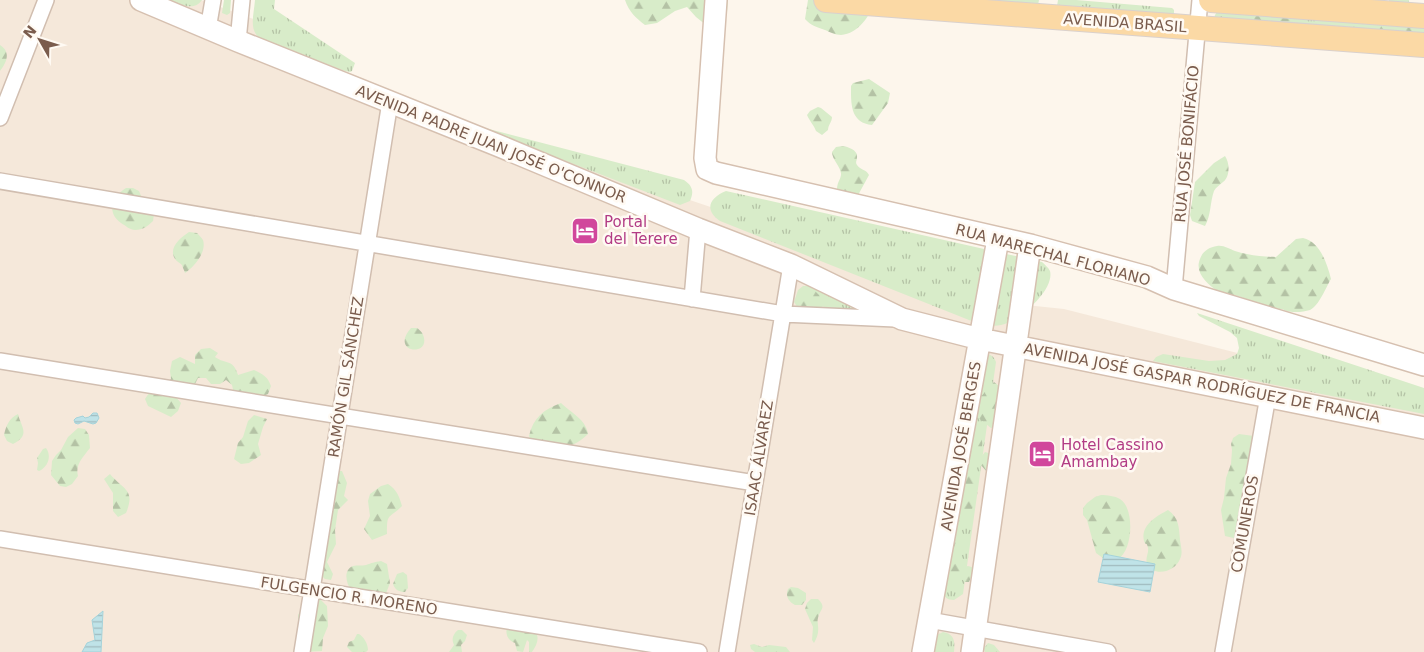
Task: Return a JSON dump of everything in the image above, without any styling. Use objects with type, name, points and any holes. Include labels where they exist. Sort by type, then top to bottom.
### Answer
[{"type":"main road","name":"AVENIDA PADRE JUAN JOSÉ O'CONNOR","points":[[142,0],[698,229],[791,264],[902,319],[980,338]]},
{"type":"main road","name":"RUA MARECHAL FLORIANO","points":[[716,0],[705,158],[708,169],[716,173],[1030,246],[1147,277],[1174,289],[1424,365]]},
{"type":"main road","name":"AVENIDA BRASIL","points":[[826,0],[1424,45]]},
{"type":"main road","points":[[1211,0],[1424,16]]},
{"type":"main road","name":"AVENIDA JOSÉ BERGES","points":[[923,652],[998,239]]},
{"type":"main road","points":[[972,652],[1030,246]]},
{"type":"main road","name":"AVENIDA JOSÉ GASPAR RODRÍGUEZ DE FRANCIA","points":[[980,338],[1424,428]]},
{"type":"street","points":[[0,118],[46,0]]},
{"type":"street","points":[[208,28],[213,0]]},
{"type":"street","points":[[238,41],[242,0]]},
{"type":"street","name":"RUA JOSÉ BONIFÁCIO","points":[[1174,289],[1200,0]]},
{"type":"street","name":"RAMÓN GIL SÁNCHEZ","points":[[302,652],[390,102]]},
{"type":"street","points":[[0,181],[783,314],[902,319]]},
{"type":"street","points":[[692,299],[698,229]]},
{"type":"street","name":"ISAAC ÁLVAREZ","points":[[727,652],[791,264]]},
{"type":"street","points":[[0,361],[755,483]]},
{"type":"street","name":"COMUNEROS","points":[[1223,652],[1268,396]]},
{"type":"street","name":"FULGENCIO R. MORENO","points":[[0,539],[698,652]]},
{"type":"street","points":[[929,620],[1108,652]]},
{"type":"shaded area","points":[[0,0],[201,0],[267,24],[390,99],[989,301],[1064,309],[1289,366],[1424,407],[1424,652],[0,652]]},
{"type":"green space","points":[[169,0],[202,0],[199,4],[191,6]]},
{"type":"green space","points":[[224,0],[231,0],[230,13],[227,15],[222,13]]},
{"type":"green space","points":[[255,0],[275,0],[274,9],[355,63],[352,71],[345,71],[261,39],[254,32],[253,27]]},
{"type":"green space","points":[[625,0],[728,0],[727,12],[718,20],[706,25],[687,7],[675,11],[657,23],[645,25],[633,14]]},
{"type":"green space","points":[[808,0],[875,0],[863,23],[853,31],[841,35],[814,26],[805,19]]},
{"type":"green space","points":[[959,0],[1039,0],[1038,5]]},
{"type":"green space","points":[[1058,0],[1172,8],[1174,15],[1057,6]]},
{"type":"green space","points":[[1389,0],[1409,0],[1409,8],[1424,19],[1424,53],[1337,34],[1337,21],[1389,2]]},
{"type":"green space","points":[[1232,8],[1297,15],[1298,27],[1291,45],[1284,47],[1278,45],[1239,27]]},
{"type":"green space","points":[[1217,12],[1424,27],[1424,36],[1214,18]]},
{"type":"green space","points":[[0,45],[6,51],[7,57],[0,71]]},
{"type":"green space","points":[[869,79],[890,93],[888,103],[872,125],[859,120],[853,111],[851,99],[851,86],[853,83]]},
{"type":"green space","points":[[818,107],[832,117],[828,130],[822,135],[816,131],[807,115]]},
{"type":"green space","points":[[485,128],[684,180],[691,187],[690,201],[680,205],[485,130]]},
{"type":"green space","points":[[843,146],[856,152],[857,165],[869,175],[857,197],[837,190],[841,172],[832,152],[836,147]]},
{"type":"green space","points":[[1225,156],[1228,162],[1228,173],[1225,180],[1214,191],[1205,226],[1192,221],[1190,215],[1195,182],[1214,163]]},
{"type":"green space","points":[[126,188],[133,188],[139,191],[144,203],[154,214],[153,221],[143,228],[130,229],[116,219],[113,214],[114,200]]},
{"type":"green space","points":[[726,191],[1042,262],[1050,271],[1050,279],[1041,296],[1017,318],[998,326],[974,322],[720,221],[712,213],[710,209],[711,204],[716,197]]},
{"type":"green space","points":[[189,232],[197,233],[203,240],[204,245],[199,259],[185,273],[182,265],[175,259],[173,251],[179,240]]},
{"type":"green space","points":[[1303,238],[1314,244],[1322,254],[1331,279],[1319,301],[1310,310],[1292,312],[1263,308],[1241,297],[1221,293],[1200,274],[1199,264],[1202,254],[1211,247],[1222,246],[1250,255],[1276,257],[1296,239]]},
{"type":"green space","points":[[803,286],[810,286],[819,295],[823,304],[820,311],[798,308],[794,302],[798,290]]},
{"type":"green space","points":[[807,287],[917,322],[865,312],[802,304]]},
{"type":"green space","points":[[1197,313],[1424,388],[1424,414],[1153,361],[1156,357],[1163,354],[1209,361],[1225,360],[1237,354],[1239,348],[1237,338]]},
{"type":"green space","points":[[411,328],[417,328],[422,332],[424,338],[424,344],[416,350],[407,347],[405,342]]},
{"type":"green space","points":[[210,348],[218,353],[215,357],[234,366],[238,375],[254,370],[265,376],[271,386],[268,394],[255,399],[234,394],[232,385],[226,380],[220,384],[211,384],[206,378],[198,378],[194,386],[176,397],[181,403],[178,411],[171,417],[148,406],[145,399],[148,395],[171,379],[172,361],[180,357],[195,364],[195,355],[201,349]]},
{"type":"green space","points":[[987,354],[993,356],[996,362],[963,594],[952,600],[946,598],[942,591]]},
{"type":"green space","points":[[994,382],[1002,392],[998,426],[991,428],[971,412],[978,400]]},
{"type":"green space","points":[[561,403],[581,420],[588,434],[574,444],[562,447],[532,442],[529,436],[536,419],[544,411]]},
{"type":"green space","points":[[18,414],[23,434],[19,441],[13,444],[7,441],[4,435],[8,423]]},
{"type":"green space","points":[[254,415],[267,419],[258,444],[261,455],[249,463],[241,464],[234,459],[238,443],[243,437],[248,421]]},
{"type":"green space","points":[[970,427],[982,439],[981,450],[974,451],[968,449]]},
{"type":"green space","points":[[78,428],[85,429],[89,435],[90,448],[80,461],[77,472],[78,476],[72,484],[66,487],[60,486],[51,475],[52,461],[68,437]]},
{"type":"green space","points":[[1239,434],[1254,436],[1261,453],[1263,465],[1260,484],[1252,509],[1258,503],[1245,539],[1225,536],[1221,510],[1226,478],[1231,464],[1231,444],[1233,438]]},
{"type":"green space","points":[[46,448],[49,458],[45,467],[39,471],[37,470],[37,458],[43,449]]},
{"type":"green space","points":[[985,452],[998,456],[988,473],[979,463]]},
{"type":"green space","points":[[966,466],[979,476],[973,488],[966,488],[960,485]]},
{"type":"green space","points":[[335,471],[342,471],[347,483],[344,496],[348,500],[338,510],[335,530],[336,544],[327,562],[333,574],[331,580],[325,579],[315,570]]},
{"type":"green space","points":[[110,474],[127,491],[130,499],[126,513],[118,517],[113,511],[113,493],[104,479]]},
{"type":"green space","points":[[388,484],[394,489],[402,506],[388,519],[387,534],[372,540],[364,529],[370,516],[368,501],[370,494],[381,486]]},
{"type":"green space","points":[[961,493],[967,493],[971,496],[974,505],[970,513],[970,519],[963,524],[956,524]]},
{"type":"green space","points":[[1101,495],[1120,499],[1125,504],[1130,520],[1127,548],[1114,561],[1107,561],[1096,553],[1087,520],[1083,515],[1083,508],[1087,503]]},
{"type":"green space","points":[[1168,510],[1178,523],[1181,554],[1174,567],[1164,572],[1159,572],[1150,568],[1147,563],[1148,548],[1143,535],[1150,522]]},
{"type":"green space","points":[[950,552],[953,552],[962,566],[975,568],[969,582],[965,582],[959,576],[956,581],[947,586],[933,583]]},
{"type":"green space","points":[[381,561],[387,564],[390,583],[385,596],[351,590],[346,577],[350,568]]},
{"type":"green space","points":[[403,572],[407,575],[408,588],[405,592],[401,592],[393,584],[397,574]]},
{"type":"green space","points":[[791,587],[798,588],[806,593],[806,600],[802,605],[795,605],[788,598],[787,592]]},
{"type":"green space","points":[[318,597],[327,606],[328,626],[323,638],[322,651],[302,652],[298,615],[304,603]]},
{"type":"green space","points":[[811,599],[818,599],[822,604],[818,618],[818,633],[814,643],[812,640],[813,627],[805,609]]},
{"type":"green space","points":[[507,627],[522,628],[524,632],[535,631],[537,642],[532,652],[529,652],[529,642],[527,640],[523,652],[517,651],[515,643],[508,637]]},
{"type":"green space","points":[[458,630],[462,630],[467,635],[461,645],[462,652],[449,652],[454,645],[454,635]]},
{"type":"green space","points":[[943,632],[952,637],[954,652],[932,652],[937,635]]},
{"type":"green space","points":[[357,634],[361,635],[367,645],[368,650],[366,652],[352,652],[347,647]]},
{"type":"green space","points":[[988,643],[994,645],[1000,652],[985,652],[984,648]]},
{"type":"green space","points":[[754,644],[762,647],[769,645],[786,647],[790,652],[755,652],[751,649],[750,645]]},
{"type":"water","points":[[93,413],[97,413],[99,418],[96,423],[84,421],[78,424],[75,423],[74,420],[76,418],[89,417]]},
{"type":"water","points":[[1104,554],[1155,564],[1150,592],[1098,582]]},
{"type":"water","points":[[103,611],[101,652],[82,652],[87,643],[95,640],[92,620]]},
{"type":"place","name":"Portal del Terere","points":[[585,231]]},
{"type":"place","name":"Hotel Cassino Amambay","points":[[1042,454]]}]
